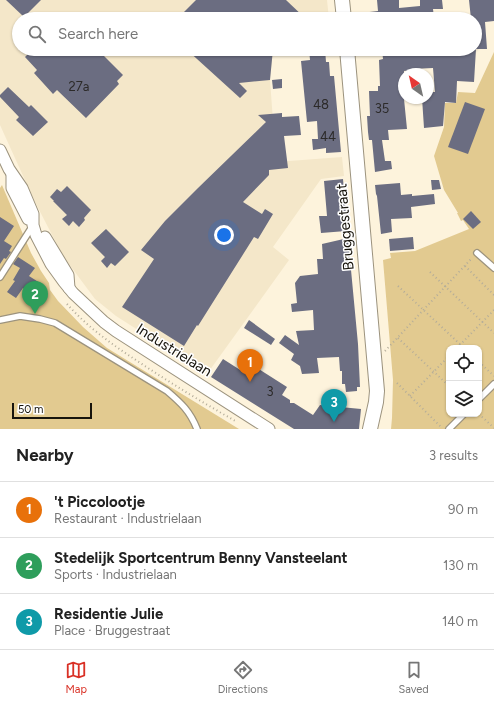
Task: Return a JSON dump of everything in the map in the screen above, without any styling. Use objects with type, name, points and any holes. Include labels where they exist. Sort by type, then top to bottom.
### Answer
[{"type":"street","points":[[342,0],[343,12]]},
{"type":"street","name":"Bruggestraat","points":[[348,56],[377,391],[370,429]]},
{"type":"street","name":"Industrielaan","points":[[0,150],[12,175],[19,184],[33,214],[33,224],[36,235],[64,282],[84,304],[116,331],[269,429]]},
{"type":"street","name":"Bruggestraat","points":[[376,402],[376,429]]},
{"type":"lane","points":[[0,277],[33,224]]},
{"type":"lane","points":[[477,252],[494,268]]},
{"type":"lane","points":[[0,320],[20,316],[55,323],[167,391],[190,413],[197,429]]},
{"type":"lane","points":[[482,396],[494,384]]},
{"type":"lane","points":[[449,429],[461,417]]},
{"type":"path","points":[[374,361],[398,338],[477,252]]},
{"type":"path","points":[[465,266],[494,295]]},
{"type":"path","points":[[430,272],[494,333]]},
{"type":"path","points":[[398,286],[460,344],[494,310]]},
{"type":"path","points":[[398,338],[446,383]]},
{"type":"path","points":[[410,396],[446,359]]},
{"type":"path","points":[[482,365],[494,376]]},
{"type":"path","points":[[397,383],[443,429]]},
{"type":"path","points":[[482,417],[494,428]]},
{"type":"shaded area","points":[[0,0],[327,0],[328,12],[12,12],[12,56],[272,56],[270,80],[276,162],[342,157],[344,176],[321,179],[273,247],[289,260],[207,374],[116,316],[95,299],[63,256],[34,200],[0,125]]},
{"type":"shaded area","points":[[494,52],[494,429],[391,429],[393,380],[383,260],[391,258],[390,253],[415,251],[469,229],[463,220],[461,221],[458,213],[444,190],[434,156],[444,127],[445,103],[456,103],[458,92],[475,93]]},
{"type":"shaded area","points":[[2,185],[31,253],[49,283],[50,290],[58,301],[83,327],[107,348],[239,429],[0,429],[0,188]]},
{"type":"building","points":[[6,0],[41,0],[29,12],[19,12]]},
{"type":"building","points":[[196,0],[286,0],[299,12],[184,12]]},
{"type":"building","points":[[377,0],[399,0],[399,8],[420,6],[420,0],[442,0],[443,9],[433,9],[433,12],[370,12],[378,11]]},
{"type":"building","points":[[469,0],[494,0],[494,21],[485,22],[487,49],[482,49],[482,12],[470,12]]},
{"type":"building","points":[[104,56],[123,75],[117,81],[119,84],[86,118],[57,90],[53,94],[34,73],[37,70],[25,57]]},
{"type":"building","points":[[194,56],[272,56],[270,80],[239,83],[247,91],[240,98]]},
{"type":"building","points":[[310,56],[326,56],[326,62],[329,62],[330,76],[334,76],[341,152],[326,153],[326,148],[313,150],[312,139],[318,139],[317,121],[307,122],[301,61],[310,60]]},
{"type":"building","points":[[383,56],[476,56],[474,82],[457,81],[456,103],[445,102],[443,126],[424,128],[422,104],[434,104],[434,68],[398,68],[398,104],[404,104],[407,129],[388,130],[389,140],[382,140],[385,161],[391,161],[392,169],[375,172],[372,140],[369,140],[367,116],[370,116],[369,91],[378,91],[378,86],[380,86],[379,60],[383,59]]},
{"type":"building","points":[[282,79],[282,88],[273,89],[272,80]]},
{"type":"building","points":[[8,87],[29,107],[31,105],[48,122],[33,136],[16,120],[19,117],[0,97],[0,95]]},
{"type":"building","points":[[465,102],[485,109],[468,154],[448,147]]},
{"type":"building","points":[[282,113],[282,117],[299,116],[301,135],[284,136],[288,168],[269,170],[269,175],[243,202],[262,214],[265,209],[273,214],[258,239],[254,237],[184,346],[122,307],[154,259],[141,250],[165,221],[266,122],[258,115]]},
{"type":"building","points":[[343,179],[346,231],[321,233],[319,216],[327,216],[324,181]]},
{"type":"building","points":[[431,180],[439,180],[441,189],[432,190]]},
{"type":"building","points":[[400,183],[401,195],[412,194],[412,196],[434,194],[435,204],[411,207],[412,218],[391,219],[392,232],[381,234],[375,185]]},
{"type":"building","points":[[67,186],[91,210],[79,227],[73,221],[69,226],[62,219],[67,215],[50,197],[57,189],[61,192]]},
{"type":"building","points":[[471,211],[481,222],[473,229],[463,219]]},
{"type":"building","points":[[0,217],[14,226],[4,241],[12,246],[9,251],[11,252],[0,264]]},
{"type":"building","points":[[106,229],[129,252],[115,266],[111,263],[107,268],[101,261],[105,257],[91,243]]},
{"type":"building","points":[[413,237],[414,249],[390,251],[389,239]]},
{"type":"building","points":[[348,238],[358,344],[360,387],[357,387],[357,391],[346,392],[345,384],[342,384],[342,371],[340,371],[339,357],[317,358],[319,373],[302,374],[300,366],[291,360],[294,354],[279,343],[285,335],[299,345],[296,331],[314,330],[313,310],[292,312],[291,304],[297,303],[295,283],[300,276],[318,274],[317,259],[323,259],[322,244]]},
{"type":"building","points":[[18,257],[35,268],[29,276],[40,283],[33,293],[23,288],[16,298],[7,292],[15,281],[13,280],[20,268],[13,264]]},
{"type":"building","points":[[249,320],[275,339],[271,345],[244,328]]},
{"type":"building","points":[[223,359],[245,373],[251,364],[287,387],[282,395],[290,400],[290,403],[294,403],[313,415],[320,405],[361,409],[359,429],[294,429],[211,377]]},
{"type":"place","name":"Stedelijk Sportcentrum Benny Vansteelant","points":[[35,314]]},
{"type":"place","name":"'t Piccolootje","points":[[250,382]]},
{"type":"place","name":"Residentie Julie","points":[[334,422]]}]
